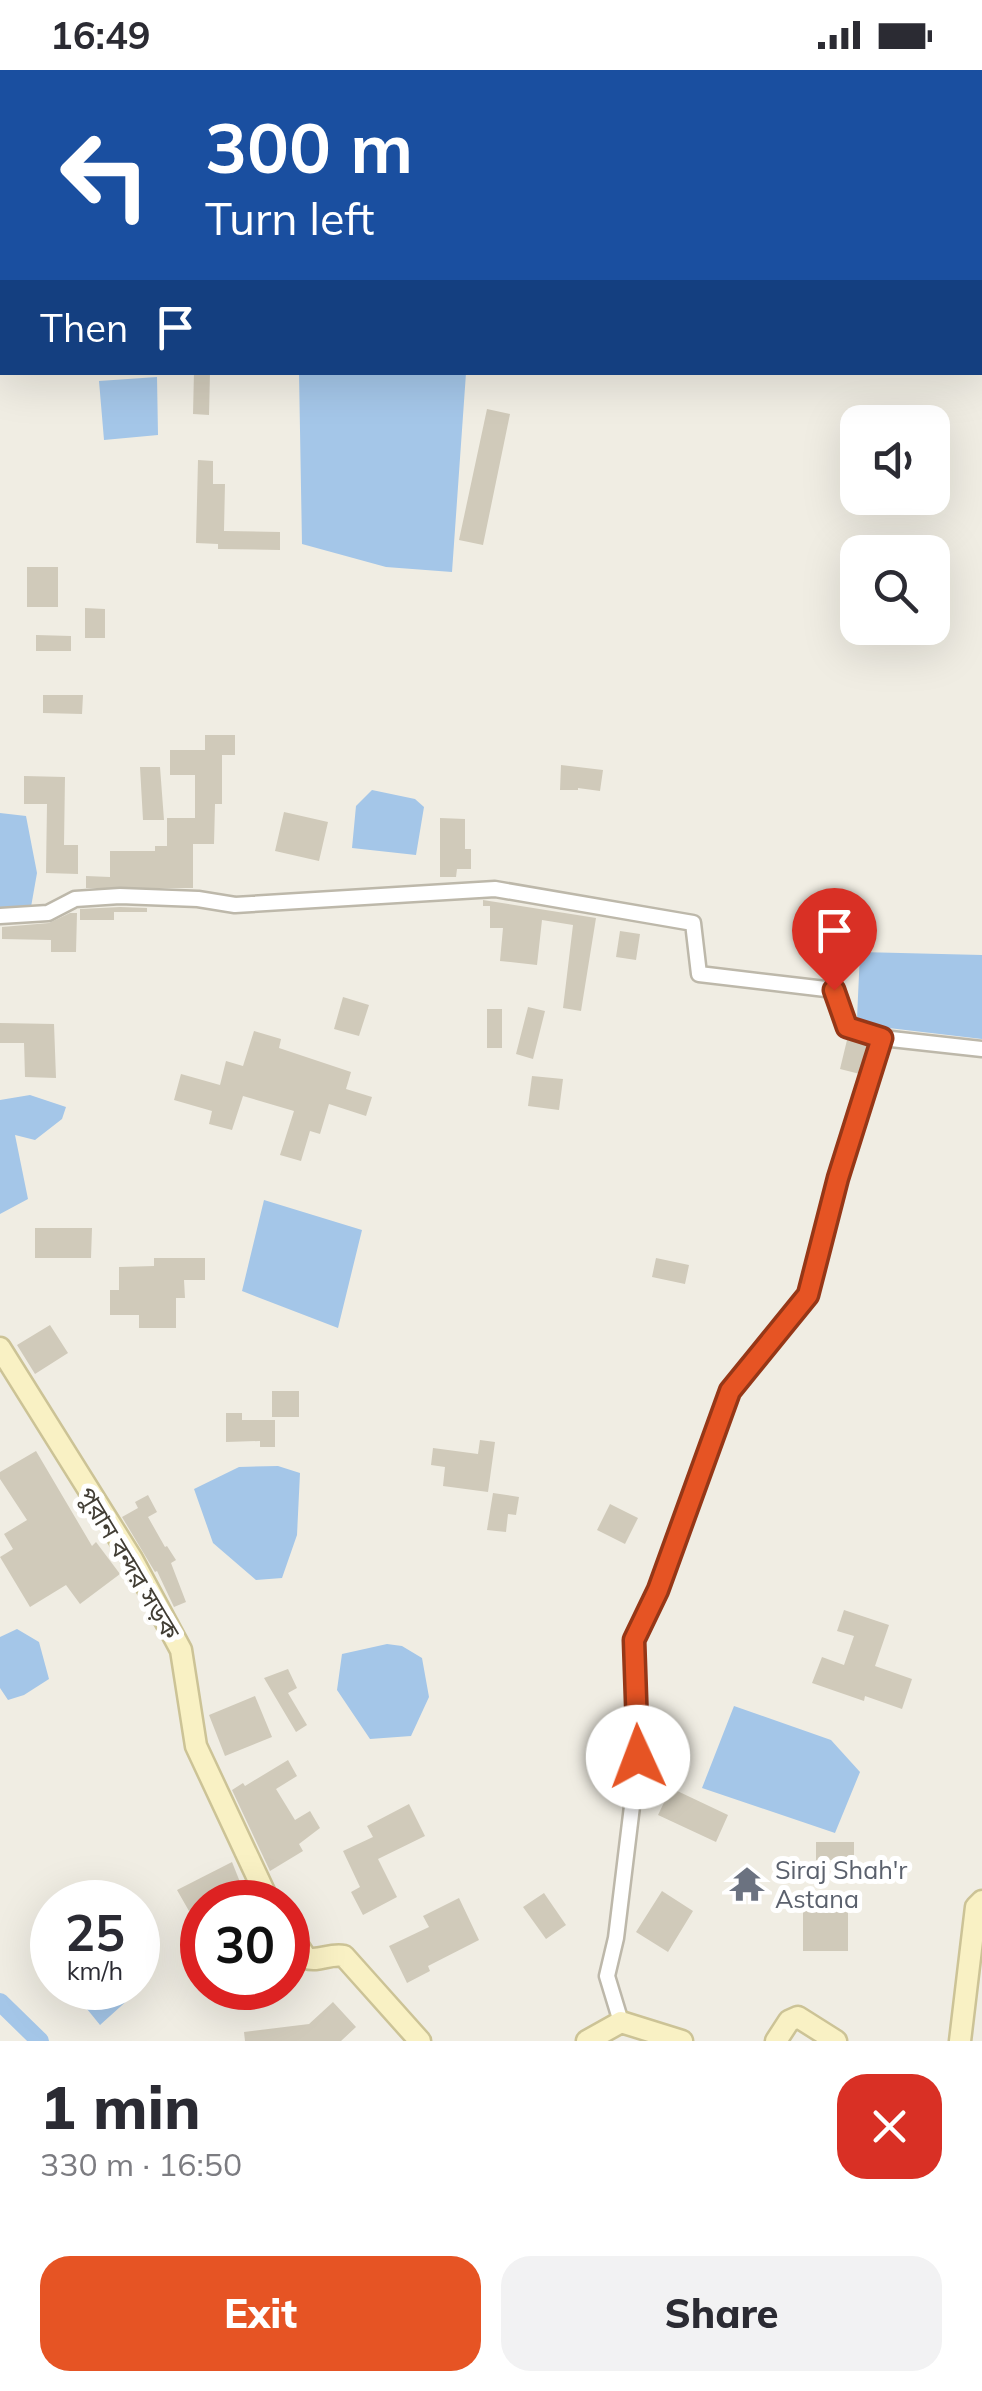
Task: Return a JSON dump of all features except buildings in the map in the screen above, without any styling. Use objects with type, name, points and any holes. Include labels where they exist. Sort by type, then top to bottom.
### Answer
[{"type":"street","points":[[0,916],[48,913],[75,899],[120,896],[198,899],[235,905],[495,889],[693,923],[699,974],[834,990],[847,1027],[882,1038],[982,1050]]},
{"type":"street","points":[[621,2022],[607,1976],[616,1938],[638,1757],[634,1640],[658,1590],[730,1391],[808,1295],[838,1178],[882,1038]]},
{"type":"street","name":"পুরান বন্দর সড়ক","points":[[0,1348],[132,1560],[181,1650],[196,1746],[259,1880]]},
{"type":"street","points":[[960,2041],[976,1907],[982,1902]]},
{"type":"street","points":[[310,1958],[344,1956],[420,2041]]},
{"type":"street","points":[[776,2041],[789,2021],[798,2017],[836,2041]]},
{"type":"street","points":[[587,2041],[621,2022],[682,2041]]},
{"type":"water","points":[[299,375],[466,375],[452,572],[386,567],[302,544]]},
{"type":"water","points":[[157,377],[158,435],[104,440],[99,381]]},
{"type":"water","points":[[372,790],[415,799],[424,807],[416,855],[352,848],[356,806]]},
{"type":"water","points":[[0,813],[26,816],[37,873],[31,907],[0,909]]},
{"type":"water","points":[[860,952],[982,955],[982,1039],[880,1027],[857,1019]]},
{"type":"water","points":[[30,1095],[66,1107],[62,1119],[35,1140],[15,1135],[28,1199],[0,1214],[0,1100]]},
{"type":"water","points":[[264,1200],[362,1230],[338,1328],[242,1291]]},
{"type":"water","points":[[278,1466],[300,1473],[297,1535],[282,1578],[256,1580],[213,1543],[194,1489],[239,1467]]},
{"type":"water","points":[[17,1629],[39,1642],[49,1679],[8,1700],[0,1688],[0,1637]]},
{"type":"water","points":[[387,1644],[402,1646],[422,1658],[429,1697],[411,1736],[370,1739],[337,1690],[342,1654]]},
{"type":"water","points":[[734,1706],[831,1740],[860,1772],[835,1833],[702,1788]]},
{"type":"water","points":[[88,2010],[117,2010],[100,2025]]},
{"type":"waterway","points":[[0,2002],[40,2041]]},
{"type":"place","name":"Siraj Shah'r Astana","points":[[747,1884]]},
{"type":"route","points":[[638,1757],[634,1640],[658,1590],[730,1391],[808,1295],[838,1178],[882,1038],[847,1027],[834,990]]}]
